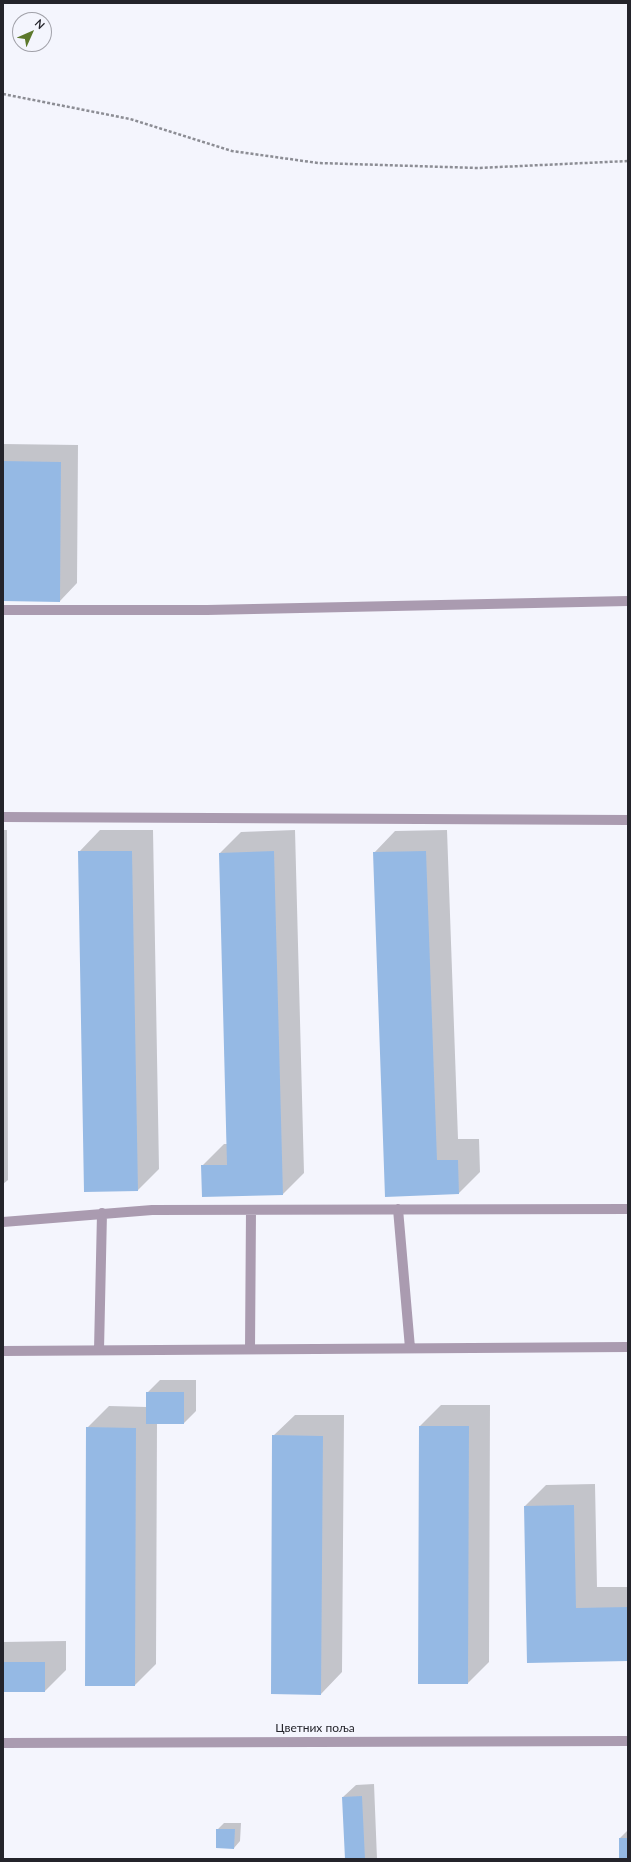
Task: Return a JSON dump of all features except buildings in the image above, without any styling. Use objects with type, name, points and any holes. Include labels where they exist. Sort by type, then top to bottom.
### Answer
[{"type":"street","points":[[3,610],[207,610],[628,602]]},
{"type":"street","points":[[3,817],[628,820]]},
{"type":"street","points":[[398,1209],[410,1348]]},
{"type":"street","points":[[3,1222],[152,1210],[628,1209]]},
{"type":"street","points":[[250,1349],[251,1210]]},
{"type":"street","points":[[99,1350],[102,1213]]},
{"type":"street","points":[[3,1351],[628,1347]]},
{"type":"street","name":"Цветних поља","points":[[3,1743],[628,1741]]},
{"type":"path","points":[[3,94],[130,119],[232,151],[318,163],[478,168],[628,161]]}]
